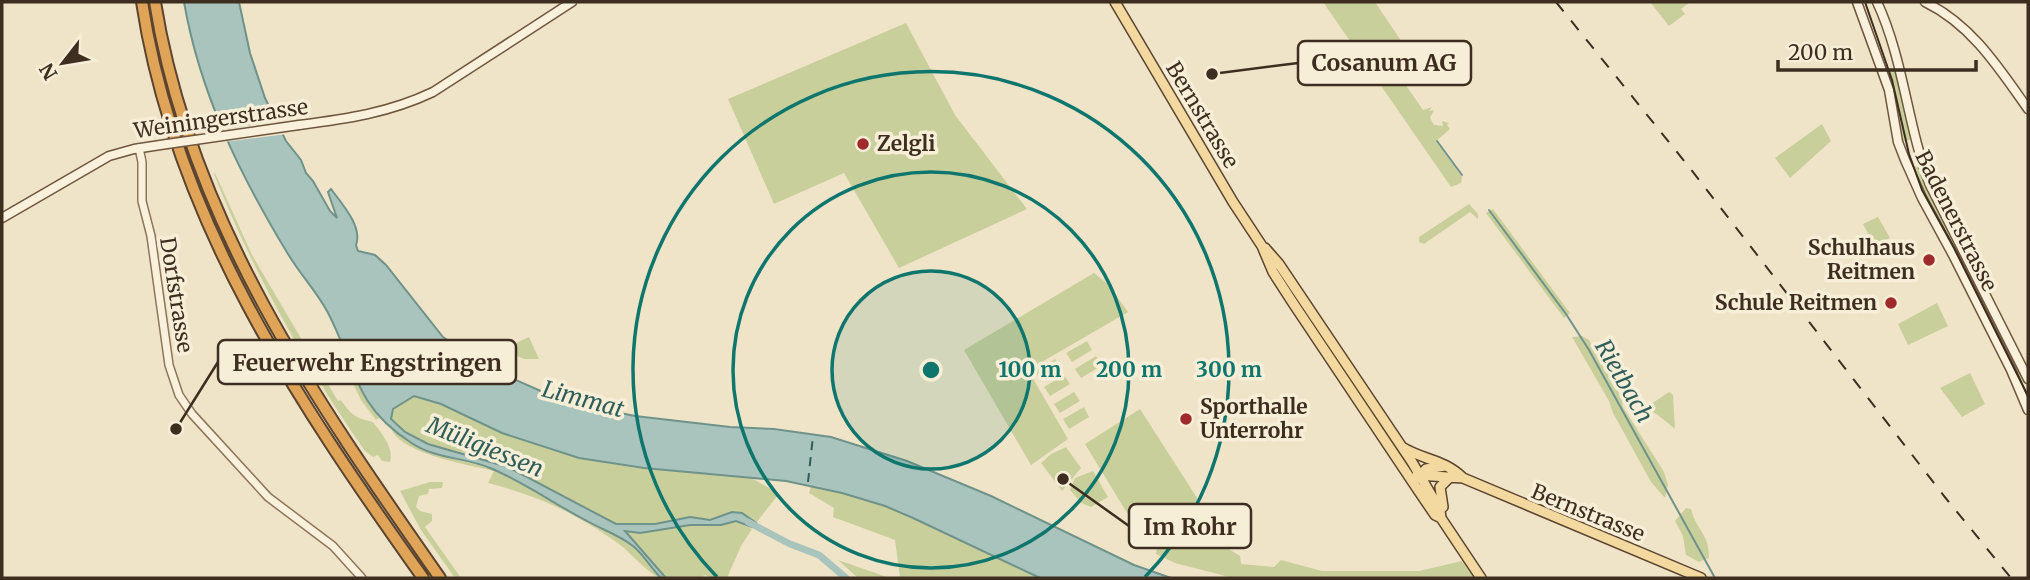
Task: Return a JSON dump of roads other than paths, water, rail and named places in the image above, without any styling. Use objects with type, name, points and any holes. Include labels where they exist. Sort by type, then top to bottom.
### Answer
[{"type":"highway","points":[[142,2],[149,46],[168,120],[191,186],[214,239],[267,342],[339,458],[423,578]]},
{"type":"highway","points":[[155,2],[177,101],[191,147],[216,210],[248,278],[286,348],[358,461],[440,578]]},
{"type":"main road","name":"Weiningerstrasse","points":[[2,218],[89,166],[121,151],[369,116],[400,107],[433,92],[572,2]]},
{"type":"main road","name":"Bernstrasse","points":[[1115,2],[1233,202],[1262,246],[1279,264],[1420,475]]},
{"type":"main road","name":"Badenerstrasse","points":[[1857,2],[1889,90],[1898,140],[1905,160],[1922,198],[2024,390],[2028,410]]},
{"type":"main road","name":"Badenerstrasse","points":[[1877,2],[1898,61],[1919,156],[1935,198],[2028,379]]},
{"type":"main road","points":[[1925,2],[1944,12],[1982,46],[2028,108]]},
{"type":"main road","points":[[1905,160],[1919,156]]},
{"type":"main road","name":"Bernstrasse","points":[[1262,246],[1273,272],[1288,295],[1435,515],[1441,519]]},
{"type":"main road","name":"Bernstrasse","points":[[1401,446],[1409,452],[1436,459],[1463,478]]},
{"type":"main road","points":[[1416,487],[1426,468],[1445,466]]},
{"type":"main road","name":"Bernstrasse","points":[[1404,467],[1420,475],[1463,478],[1701,578]]},
{"type":"main road","points":[[1420,475],[1440,510],[1441,519],[1481,578]]},
{"type":"main road","points":[[1441,519],[1444,508],[1439,489],[1451,476]]},
{"type":"street","name":"Dorfstrasse","points":[[139,148],[142,162],[142,201],[151,236],[169,365],[178,395],[268,497],[334,546],[362,578]]},
{"type":"water","name":"Limmat","points":[[184,2],[239,2],[250,53],[265,98],[286,141],[301,160],[330,211],[337,218],[328,192],[331,189],[354,223],[358,251],[375,255],[443,337],[491,369],[543,392],[596,408],[635,416],[831,437],[907,461],[991,496],[1134,565],[1171,578],[1040,578],[913,518],[842,493],[786,481],[644,468],[579,458],[502,433],[441,404],[414,396],[393,409],[391,419],[405,432],[428,444],[508,467],[616,524],[655,524],[690,517],[710,520],[732,512],[742,513],[756,523],[752,527],[736,521],[721,525],[690,525],[640,533],[625,531],[666,578],[661,578],[641,553],[628,542],[515,480],[480,464],[419,448],[391,428],[366,398],[327,311],[288,254],[238,164],[200,69]]},
{"type":"waterway","name":"Rietbach","points":[[1437,141],[1462,175]]},
{"type":"waterway","name":"Rietbach","points":[[1489,210],[1566,314],[1589,350],[1715,578]]},
{"type":"waterway","points":[[748,522],[790,544],[819,555],[846,578]]},
{"type":"tram line","points":[[1865,2],[1892,80],[1909,154],[1922,190],[2028,396]]},
{"type":"railway","points":[[1556,2],[2011,578]]},
{"type":"place","name":"Cosanum AG","points":[[1212,74]]},
{"type":"place","name":"Zelgli","points":[[863,144]]},
{"type":"place","name":"Schulhaus Reitmen","points":[[1929,260]]},
{"type":"place","name":"Schule Reitmen","points":[[1891,303]]},
{"type":"place","name":"Sporthalle Unterrohr","points":[[1186,419]]},
{"type":"place","name":"Feuerwehr Engstringen","points":[[176,429]]},
{"type":"place","name":"Im Rohr","points":[[1063,479]]},
{"type":"water label","name":"Müligiessen","points":[[485,447]]}]
